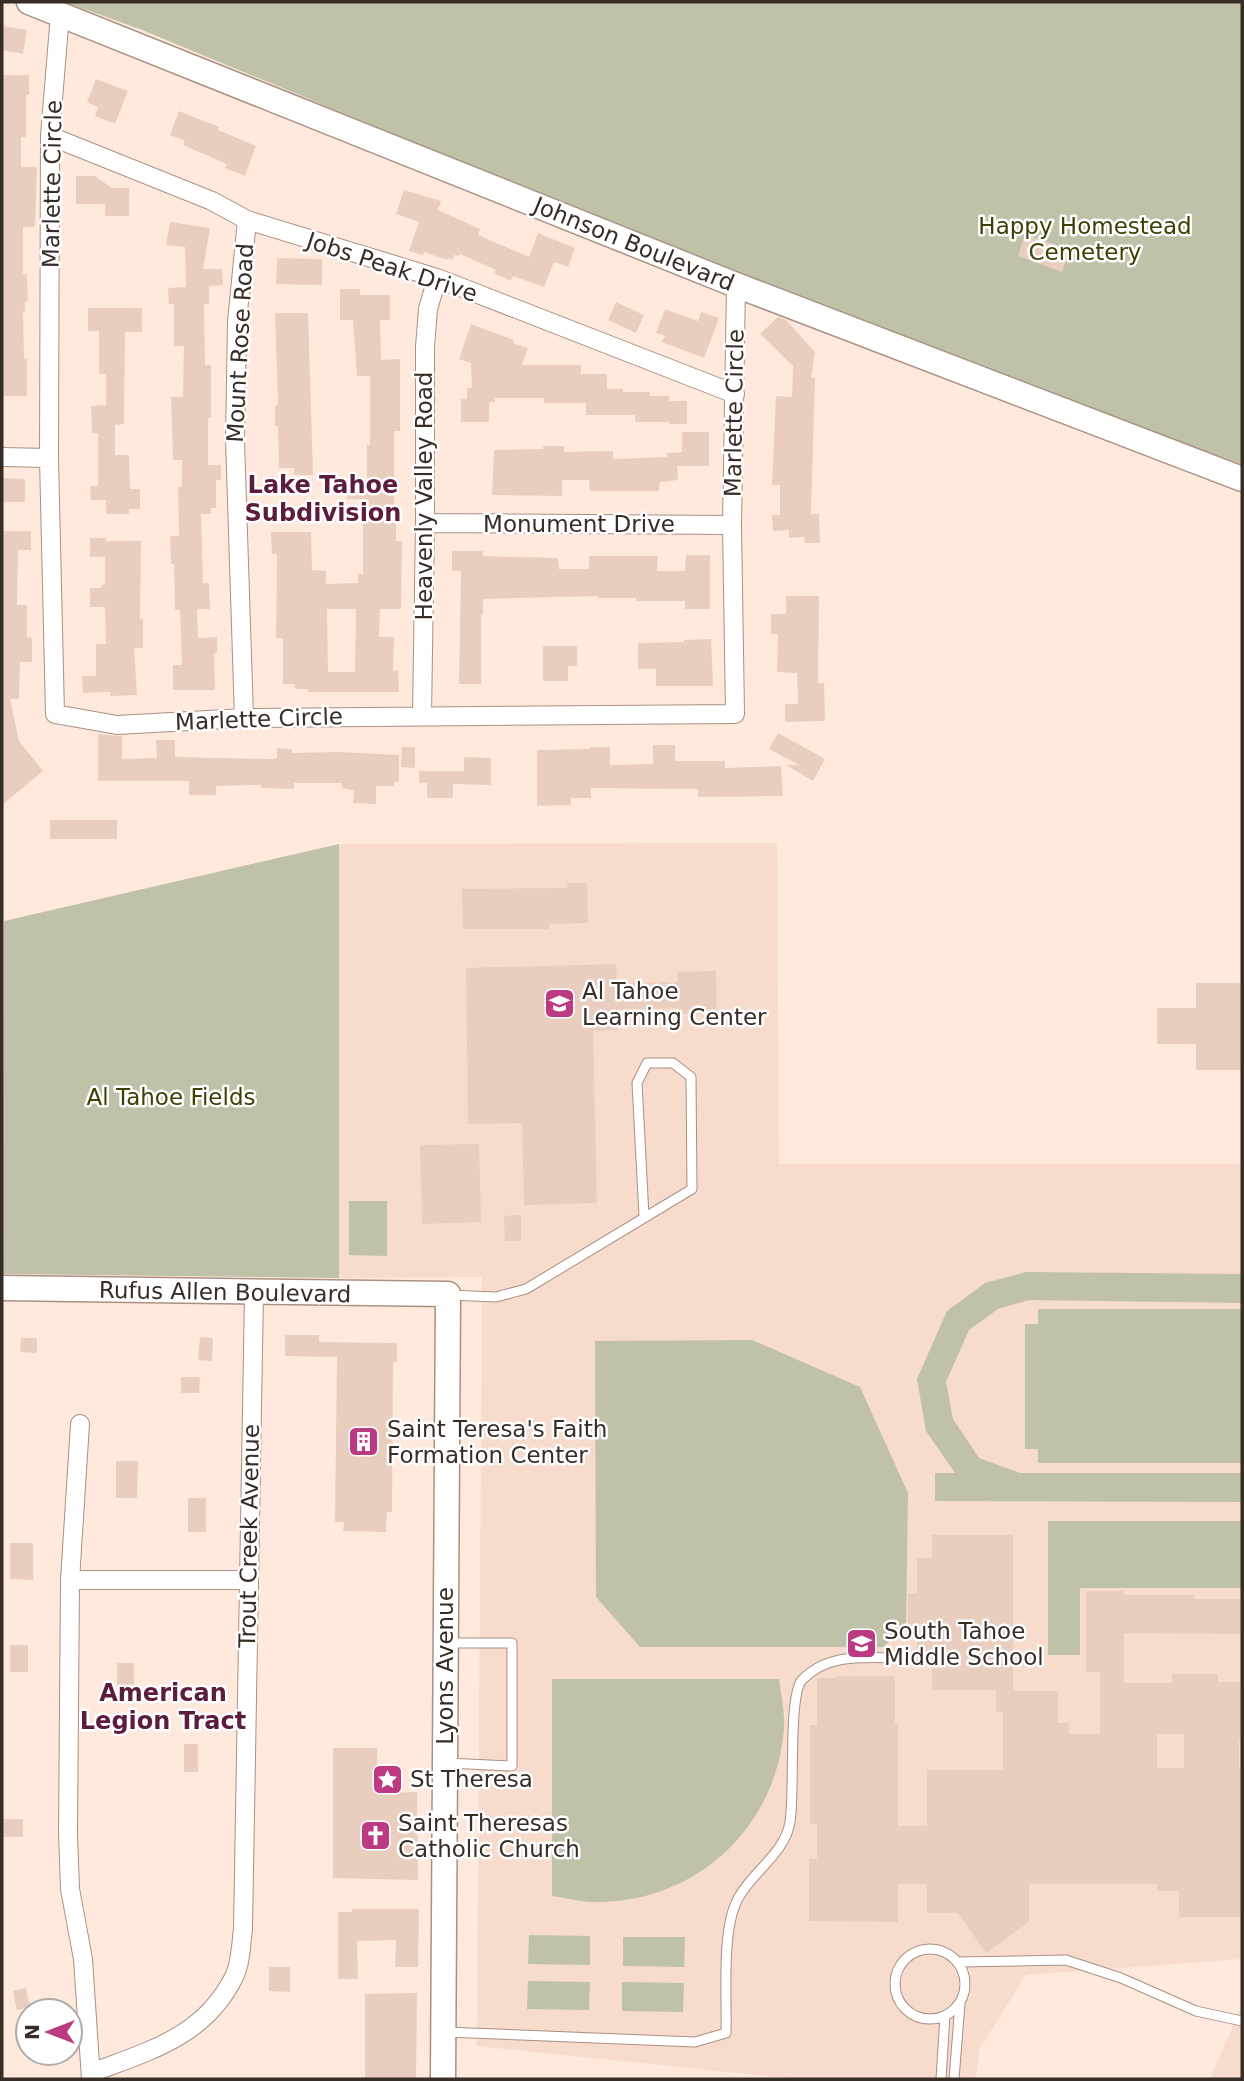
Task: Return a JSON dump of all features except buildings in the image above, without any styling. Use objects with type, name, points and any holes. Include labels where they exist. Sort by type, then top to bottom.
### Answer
[{"type":"street","name":"Johnson Boulevard","points":[[29,2],[736,285],[1242,479]]},
{"type":"street","name":"Marlette Circle","points":[[60,14],[50,136],[49,457],[55,714],[117,725],[244,718],[735,714],[732,525],[736,285]]},
{"type":"street","name":"Jobs Peak Drive","points":[[50,136],[212,201],[247,220],[437,278],[735,394]]},
{"type":"street","name":"Mount Rose Road","points":[[244,718],[235,440],[237,321],[247,220]]},
{"type":"street","name":"Heavenly Valley Road","points":[[422,715],[425,347],[428,309],[437,278]]},
{"type":"street","points":[[2,457],[49,457]]},
{"type":"street","name":"Monument Drive","points":[[425,523],[732,525]]},
{"type":"street","name":"Rufus Allen Boulevard","points":[[2,1288],[448,1294]]},
{"type":"street","name":"Trout Creek Avenue","points":[[91,2076],[167,2044],[211,2013],[236,1974],[243,1929],[254,1293]]},
{"type":"street","name":"Lyons Avenue","points":[[443,2079],[448,1294]]},
{"type":"street","points":[[80,1424],[70,1580],[68,1834],[70,1889],[83,1959],[91,2076]]},
{"type":"street","points":[[70,1580],[248,1580]]},
{"type":"lane","points":[[448,1294],[496,1297],[526,1289],[692,1189],[691,1077],[673,1063],[647,1063],[637,1083],[644,1216]]},
{"type":"lane","points":[[445,1763],[512,1766],[512,1643],[446,1643]]},
{"type":"lane","points":[[443,2032],[695,2042],[726,2033],[729,1929],[735,1904],[776,1851],[790,1826],[793,1798],[793,1717],[799,1683],[818,1666],[838,1659],[902,1658]]},
{"type":"lane","points":[[954,2079],[960,2004],[966,1984],[958,1962],[944,1951],[926,1948],[905,1958],[895,1976],[896,1995],[902,2006],[921,2018],[933,2019],[945,2016],[960,2004]]},
{"type":"lane","points":[[958,1962],[1066,1960],[1121,1978],[1196,2011],[1242,2021]]},
{"type":"lane","points":[[941,2079],[945,2016]]},
{"type":"shaded area","name":"South Tahoe Middle School","points":[[777,843],[779,1164],[1242,1164],[1242,1959],[1026,1975],[980,2048],[975,2079],[796,2079],[477,2046],[482,1277],[339,1278],[339,844]]},
{"type":"shaded area","points":[[1242,2005],[1242,2079],[1210,2079]]},
{"type":"green space","name":"Happy Homestead Cemetery","points":[[65,2],[1242,2],[1242,464],[814,308],[142,30]]},
{"type":"green space","name":"Al Tahoe Fields","points":[[339,844],[339,1278],[3,1274],[4,921]]},
{"type":"green space","points":[[349,1201],[387,1201],[387,1256],[349,1255]]},
{"type":"green space","points":[[1026,1272],[1242,1274],[1242,1303],[1029,1300],[998,1309],[969,1330],[946,1382],[953,1419],[979,1458],[1020,1473],[1242,1473],[1242,1502],[935,1501],[935,1473],[955,1473],[926,1431],[917,1379],[947,1311],[985,1283]]},
{"type":"green space","points":[[1038,1309],[1242,1309],[1242,1463],[1038,1463],[1038,1449],[1025,1449],[1025,1324],[1038,1324]]},
{"type":"green space","points":[[752,1340],[860,1387],[908,1493],[906,1627],[883,1647],[640,1647],[596,1597],[595,1341]]},
{"type":"green space","points":[[1048,1521],[1242,1521],[1242,1588],[1080,1588],[1080,1655],[1048,1655]]},
{"type":"green space","points":[[552,1679],[779,1679],[784,1728],[778,1764],[766,1796],[749,1826],[726,1851],[699,1872],[669,1888],[636,1898],[600,1902],[552,1896]]},
{"type":"green space","points":[[529,1935],[590,1936],[590,1965],[528,1964]]},
{"type":"green space","points":[[623,1937],[685,1937],[684,1967],[623,1966]]},
{"type":"green space","points":[[528,1981],[590,1982],[589,2010],[527,2009]]},
{"type":"green space","points":[[622,1982],[684,1983],[683,2012],[622,2011]]},
{"type":"place","name":"Al Tahoe Learning Center","points":[[559,1004]]},
{"type":"place","name":"Saint Teresa's Faith Formation Center","points":[[364,1442]]},
{"type":"place","name":"South Tahoe Middle School","points":[[861,1644]]},
{"type":"place","name":"St Theresa","points":[[387,1779]]},
{"type":"place","name":"Saint Theresas Catholic Church","points":[[375,1836]]},
{"type":"district","name":"Lake Tahoe Subdivision","points":[[323,499]]},
{"type":"district","name":"American Legion Tract","points":[[163,1707]]}]
